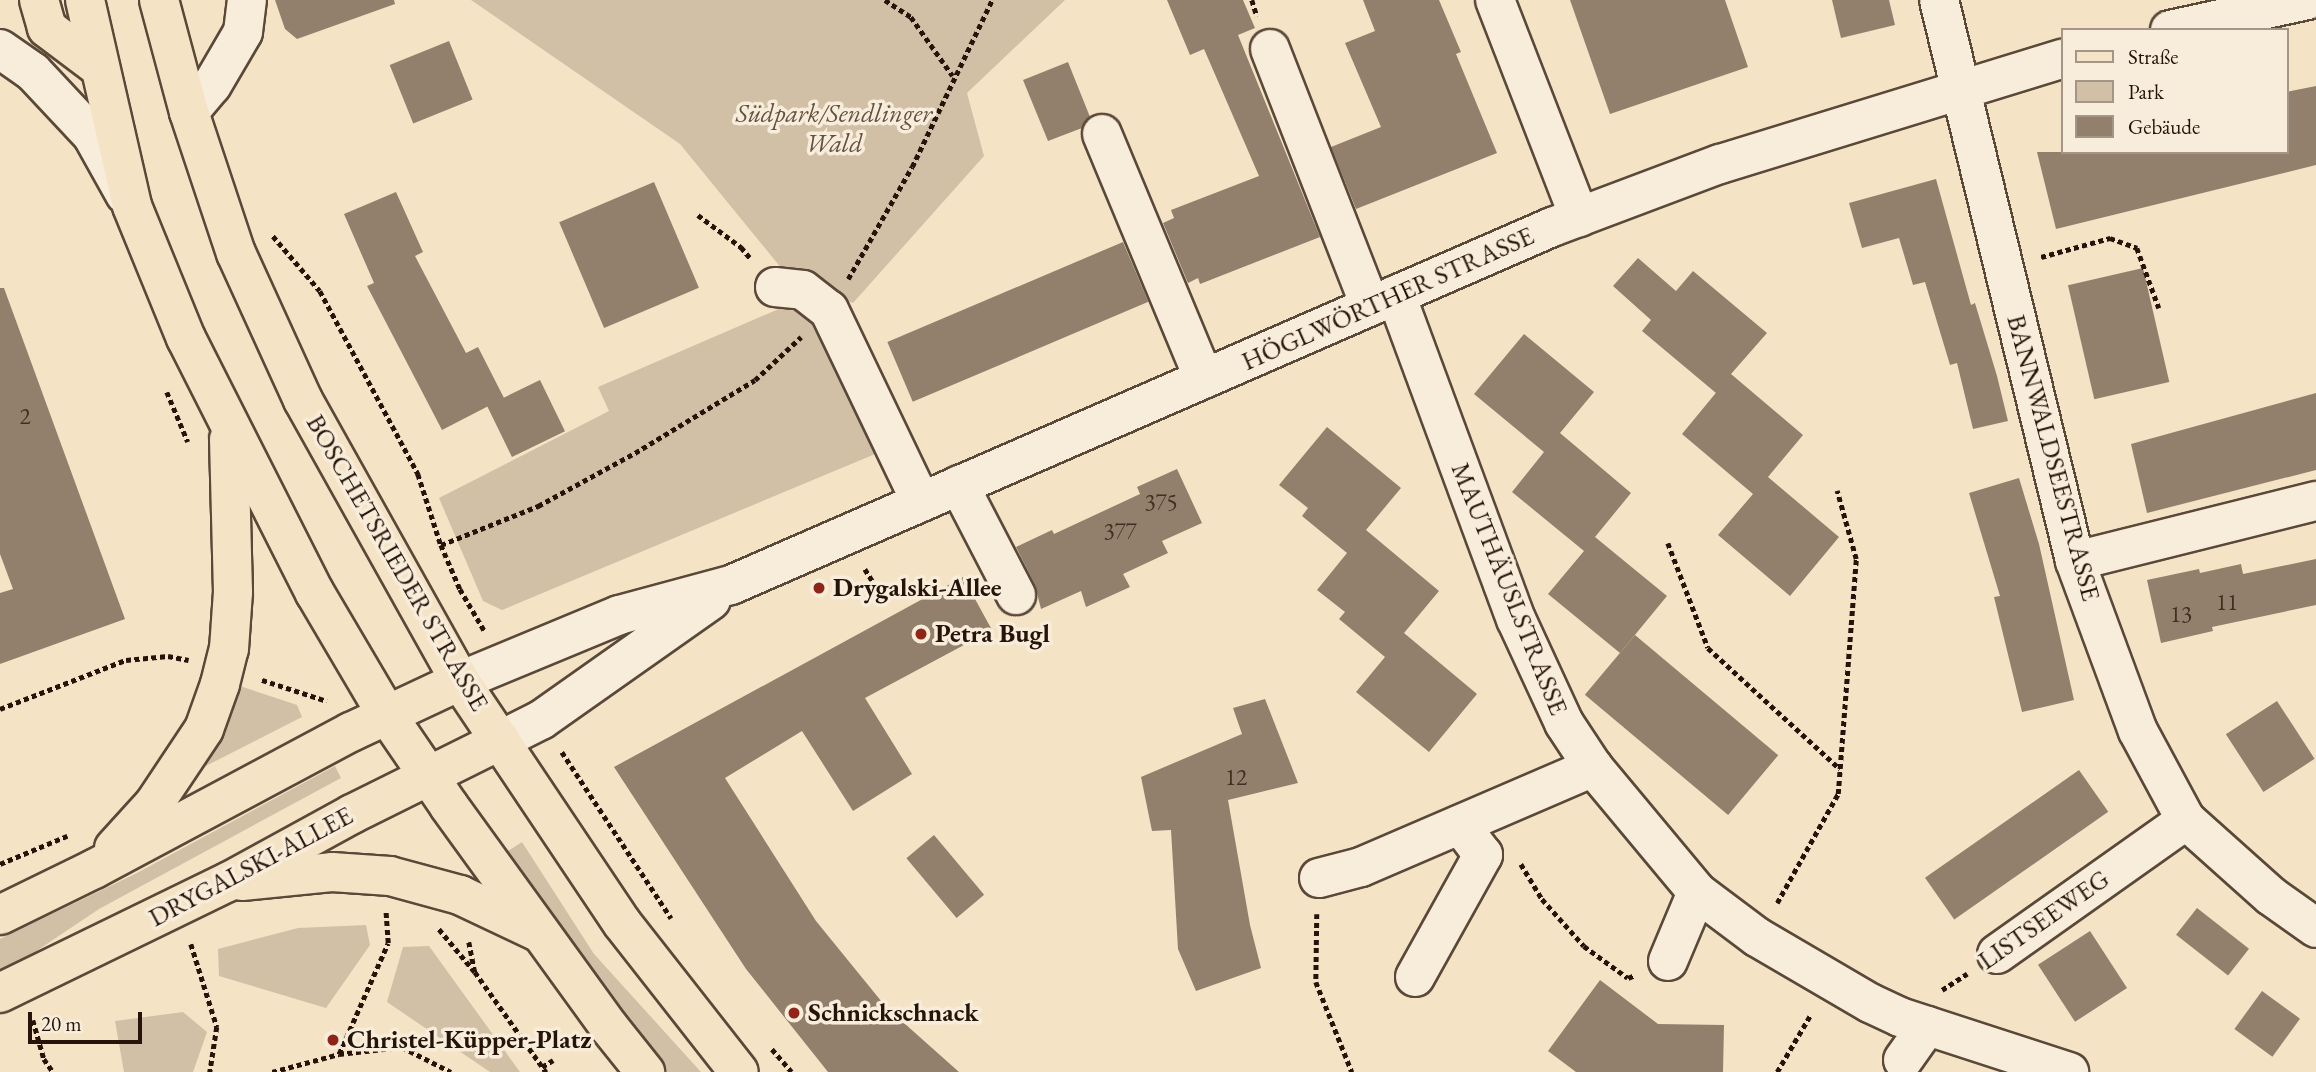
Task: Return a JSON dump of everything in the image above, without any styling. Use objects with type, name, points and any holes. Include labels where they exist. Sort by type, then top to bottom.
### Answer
[{"type":"main road","points":[[39,0],[47,28],[100,68]]},
{"type":"main road","points":[[85,0],[132,206],[186,338],[315,593],[387,715],[428,776],[645,1072]]},
{"type":"main road","name":"BOSCHETSRIEDER STRASSE","points":[[159,0],[189,112],[236,253],[303,400],[460,681],[622,923],[739,1072]]},
{"type":"main road","points":[[94,869],[154,804],[204,729],[224,668],[233,592],[229,427]]},
{"type":"main road","name":"HÖGLWÖRTHER STRASSE","points":[[387,715],[460,681]]},
{"type":"main road","points":[[0,915],[94,869],[387,715]]},
{"type":"main road","name":"DRYGALSKI-ALLEE","points":[[0,993],[228,882],[352,814],[501,740]]},
{"type":"main road","points":[[228,882],[332,872],[390,876],[460,895],[543,935]]},
{"type":"street","points":[[189,112],[212,85],[243,32],[247,0]]},
{"type":"street","points":[[1495,0],[1579,217]]},
{"type":"street","name":"BANNWALDSEESTRASSE","points":[[1939,0],[2075,561],[2138,731],[2186,820],[2272,896],[2316,928]]},
{"type":"street","points":[[2179,28],[2308,0]]},
{"type":"street","name":"MAUTHÄUSLSTRASSE","points":[[1270,48],[1383,301],[1516,619],[1564,723],[1593,767],[1697,892],[1757,937],[1831,980],[1914,1021],[2015,1065],[2069,1072]]},
{"type":"street","points":[[0,49],[33,72],[92,135],[132,206]]},
{"type":"street","name":"HÖGLWÖRTHER STRASSE","points":[[460,681],[619,614],[731,585],[1579,217],[1720,164],[1960,88],[2060,60]]},
{"type":"street","points":[[1102,134],[1212,375]]},
{"type":"street","points":[[1142,171],[1212,375]]},
{"type":"street","points":[[775,287],[803,290],[829,310],[921,502]]},
{"type":"street","points":[[959,485],[1016,596]]},
{"type":"street","points":[[2075,561],[2316,501]]},
{"type":"street","name":"HÖGLWÖRTHER STRASSE","points":[[501,740],[541,720],[731,585]]},
{"type":"street","points":[[1319,878],[1361,867],[1593,767]]},
{"type":"street","name":"LISTSEEWEG","points":[[1997,954],[2186,820]]},
{"type":"street","points":[[1415,977],[1483,855],[1460,825]]},
{"type":"street","points":[[1668,961],[1697,892]]},
{"type":"street","points":[[1903,1059],[1914,1021]]},
{"type":"path","points":[[885,0],[911,18],[954,77]]},
{"type":"path","points":[[441,545],[538,506],[646,447],[755,380],[829,310],[912,167],[992,0]]},
{"type":"path","points":[[698,215],[741,247],[775,287]]},
{"type":"path","points":[[267,223],[272,236],[320,291],[333,321],[418,474],[441,545],[460,589],[505,662]]},
{"type":"path","points":[[2004,268],[2110,238],[2137,248],[2159,308]]},
{"type":"path","points":[[370,405],[379,401]]},
{"type":"path","points":[[1757,937],[1838,794],[1856,559],[1837,491]]},
{"type":"path","points":[[1668,543],[1709,648],[1841,769]]},
{"type":"path","points":[[0,709],[127,660],[168,656],[224,668],[331,702]]},
{"type":"path","points":[[541,720],[678,929]]},
{"type":"path","points":[[0,864],[79,831]]},
{"type":"path","points":[[1519,860],[1542,899],[1584,946],[1628,978],[1668,961]]},
{"type":"path","points":[[1319,878],[1314,954],[1316,982],[1352,1072]]},
{"type":"path","points":[[339,1054],[388,943],[386,903]]},
{"type":"path","points":[[179,906],[217,1027],[211,1072]]},
{"type":"path","points":[[434,924],[475,972],[544,1070],[553,1060]]},
{"type":"path","name":"LISTSEEWEG","points":[[1914,1021],[1997,954]]},
{"type":"path","points":[[1777,1072],[1831,980]]},
{"type":"path","points":[[33,1020],[44,1059],[53,1072]]},
{"type":"path","points":[[769,1045],[792,1072]]},
{"type":"path","points":[[272,1072],[339,1054],[402,1047],[451,1072]]},
{"type":"green space","name":"Südpark/Sendlinger Wald","points":[[471,0],[1065,0],[967,93],[984,156],[853,303],[791,280],[680,144]]},
{"type":"green space","points":[[781,308],[808,314],[880,452],[502,610],[483,601],[439,498],[609,411],[598,387]]},
{"type":"green space","points":[[240,686],[297,705],[302,717],[198,770],[222,732]]},
{"type":"green space","points":[[335,766],[341,778],[99,909],[14,966],[0,971],[0,939],[135,874]]},
{"type":"green space","points":[[522,842],[594,954],[701,1072],[667,1072],[583,961],[508,851]]},
{"type":"green space","points":[[366,925],[370,945],[326,1008],[219,976],[218,949],[298,928]]},
{"type":"green space","points":[[429,946],[520,1072],[490,1072],[387,1002],[403,947]]},
{"type":"green space","points":[[183,1012],[207,1032],[193,1072],[124,1072],[115,1021]]},
{"type":"building","points":[[275,0],[394,0],[395,4],[297,39],[285,29]]},
{"type":"building","points":[[1167,0],[1243,0],[1255,28],[1238,35],[1320,237],[1200,284],[1198,278],[1188,283],[1163,223],[1174,218],[1171,210],[1259,176],[1204,49],[1190,55]]},
{"type":"building","points":[[1363,0],[1439,0],[1461,52],[1456,54],[1497,153],[1356,209],[1331,147],[1381,127],[1345,43],[1375,31]]},
{"type":"building","points":[[1570,0],[1725,0],[1748,67],[1610,114]]},
{"type":"building","points":[[1832,0],[1889,0],[1895,25],[1841,38]]},
{"type":"building","points":[[449,41],[473,99],[413,123],[390,65]]},
{"type":"building","points":[[1068,62],[1090,117],[1082,128],[1048,141],[1023,80]]},
{"type":"building","points":[[2316,86],[2316,165],[2056,229],[2037,152],[2288,154],[2288,92]]},
{"type":"building","points":[[1936,179],[1971,305],[1975,303],[2008,421],[1973,429],[1957,363],[1950,365],[1925,282],[1913,285],[1899,238],[1862,248],[1849,203]]},
{"type":"building","points":[[654,182],[699,288],[604,328],[559,222]]},
{"type":"building","points":[[396,192],[423,252],[415,256],[466,353],[478,347],[504,398],[442,430],[367,286],[374,283],[344,214]]},
{"type":"building","points":[[1123,242],[1148,302],[913,402],[887,342]]},
{"type":"building","points":[[1638,258],[1676,291],[1693,271],[1767,333],[1731,374],[1803,435],[1768,477],[1839,537],[1790,596],[1718,535],[1753,494],[1682,434],[1716,393],[1642,331],[1651,320],[1613,286]]},
{"type":"building","points":[[2143,268],[2169,382],[2094,399],[2068,285]]},
{"type":"building","points":[[0,288],[4,288],[125,619],[0,664],[0,593],[13,589],[0,554]]},
{"type":"building","points":[[1524,334],[1594,392],[1560,433],[1631,493],[1595,537],[1667,596],[1620,653],[1548,594],[1584,551],[1512,492],[1544,452],[1474,394]]},
{"type":"building","points":[[540,380],[565,431],[512,457],[487,406]]},
{"type":"building","points":[[2316,393],[2316,470],[2147,513],[2131,444]]},
{"type":"building","points":[[1327,427],[1401,488],[1366,530],[1439,591],[1404,633],[1477,694],[1429,752],[1356,692],[1385,657],[1339,619],[1345,612],[1317,590],[1347,553],[1302,516],[1308,508],[1279,485]]},
{"type":"building","points":[[1177,469],[1202,523],[1162,541],[1168,553],[1123,574],[1130,587],[1086,607],[1081,591],[1041,609],[1035,585],[1016,547],[1052,530],[1054,534],[1140,494],[1137,487]]},
{"type":"building","points":[[2019,478],[2039,544],[2074,700],[2022,712],[1994,597],[2000,596],[1969,493]]},
{"type":"building","points":[[2316,559],[2316,605],[2212,627],[2213,631],[2161,643],[2147,580],[2199,569],[2200,573],[2241,564],[2243,574]]},
{"type":"building","points":[[963,577],[992,630],[865,698],[912,774],[853,811],[802,731],[725,778],[816,921],[886,1007],[959,1072],[828,1072],[746,969],[614,767]]},
{"type":"building","points":[[1635,635],[1778,755],[1728,815],[1585,695]]},
{"type":"building","points":[[1265,699],[1298,783],[1228,800],[1250,925],[1261,968],[1196,991],[1178,949],[1171,830],[1152,831],[1141,777],[1242,734],[1233,708]]},
{"type":"building","points":[[2277,701],[2315,759],[2263,792],[2226,734]]},
{"type":"building","points":[[2079,770],[2108,812],[1954,920],[1925,878]]},
{"type":"building","points":[[934,835],[984,895],[957,918],[906,858]]},
{"type":"building","points":[[2197,908],[2249,949],[2228,975],[2176,935]]},
{"type":"building","points":[[2090,931],[2127,988],[2075,1022],[2038,965]]},
{"type":"building","points":[[1600,980],[1658,1024],[1724,1025],[1723,1072],[1576,1072],[1548,1051]]},
{"type":"building","points":[[2262,991],[2300,1019],[2272,1057],[2234,1029]]},
{"type":"place","name":"Drygalski-Allee","points":[[819,588]]},
{"type":"place","name":"Petra Bugl","points":[[921,634]]},
{"type":"place","name":"Schnickschnack","points":[[794,1013]]},
{"type":"place","name":"Christel-Küpper-Platz","points":[[333,1040]]}]
